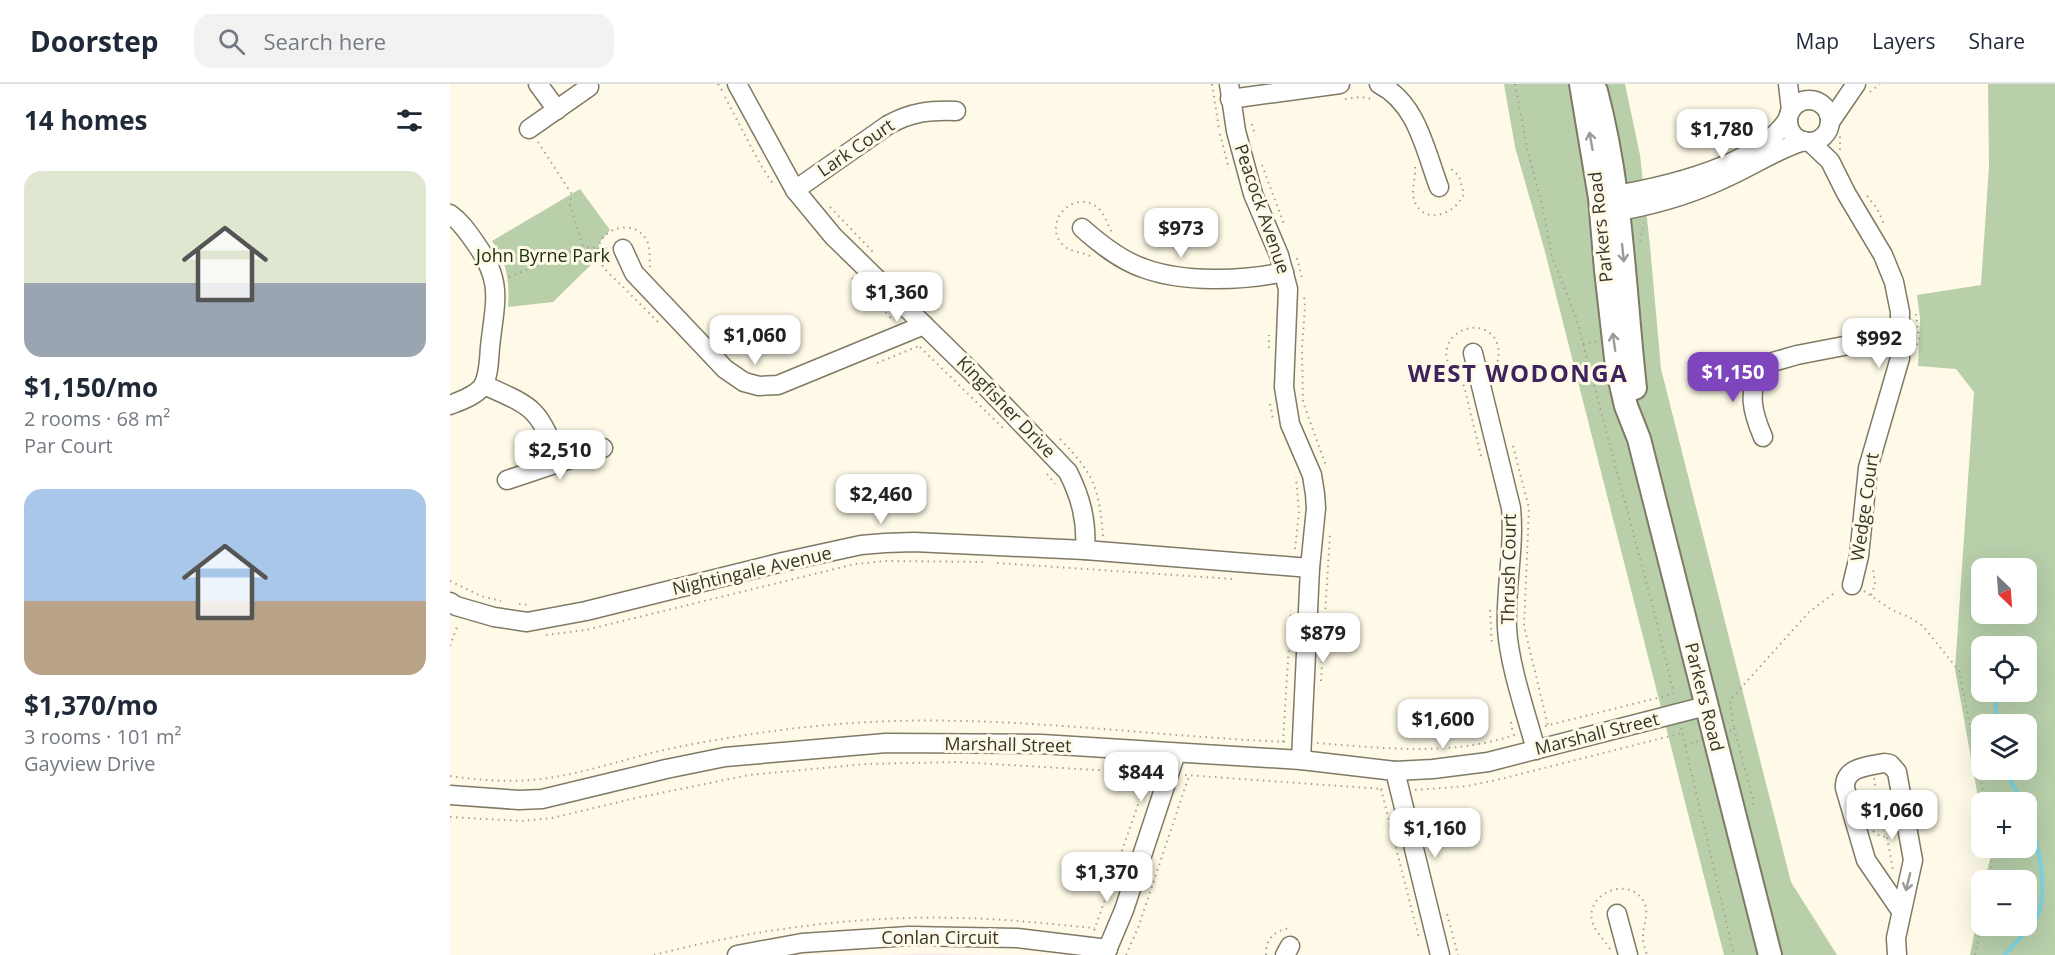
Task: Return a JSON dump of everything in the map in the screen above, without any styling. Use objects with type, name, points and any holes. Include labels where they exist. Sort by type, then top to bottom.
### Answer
[{"type":"main road","name":"Parkers Road","points":[[1581,84],[1609,205],[1639,439],[1706,706],[1724,732],[1770,955]]},
{"type":"main road","name":"Parkers Road","points":[[1594,84],[1604,125],[1613,338],[1626,406],[1639,439]]},
{"type":"street","points":[[538,84],[557,110]]},
{"type":"street","name":"Kingfisher Drive","points":[[737,84],[795,190],[833,236],[1068,472],[1078,491],[1084,510],[1085,550]]},
{"type":"street","points":[[1788,84],[1792,133],[1807,142]]},
{"type":"street","points":[[1797,84],[1813,100],[1827,108],[1829,127]]},
{"type":"street","points":[[1609,205],[1717,167],[1763,145],[1781,130],[1789,115],[1803,100],[1813,100],[1855,84]]},
{"type":"street","points":[[1609,205],[1648,205],[1697,190],[1779,150],[1817,141],[1829,127],[1855,84]]},
{"type":"street","points":[[529,129],[588,87]]},
{"type":"street","points":[[1375,92],[1393,91],[1405,105],[1415,121],[1439,187]]},
{"type":"street","points":[[1230,92],[1340,92]]},
{"type":"street","name":"Peacock Avenue","points":[[1230,92],[1236,131],[1253,194],[1279,255],[1288,290],[1284,387],[1290,424],[1312,475],[1315,494],[1316,508],[1302,567],[1301,760]]},
{"type":"street","name":"Lark Court","points":[[795,190],[903,116],[928,110],[956,111]]},
{"type":"street","name":"Wedge Court","points":[[1829,127],[1830,161]]},
{"type":"street","name":"Wedge Court","points":[[1807,142],[1830,161],[1877,245],[1890,273],[1900,312],[1900,358],[1868,468],[1859,556],[1852,585]]},
{"type":"street","points":[[450,214],[464,227],[488,260],[495,283],[488,367],[484,385],[477,392],[450,405]]},
{"type":"street","points":[[1082,228],[1118,256],[1143,268],[1178,276],[1223,278],[1267,276],[1284,272]]},
{"type":"street","points":[[623,249],[634,273],[725,369],[744,382],[759,386],[778,385],[924,325]]},
{"type":"street","points":[[1763,437],[1755,419],[1751,401],[1753,382],[1759,366],[1797,355],[1901,335]]},
{"type":"street","name":"Thrush Court","points":[[1473,353],[1511,508],[1513,532],[1507,611],[1508,635],[1536,750]]},
{"type":"street","points":[[484,385],[523,402],[535,412],[546,428],[558,462]]},
{"type":"street","points":[[507,480],[603,448]]},
{"type":"street","name":"Nightingale Avenue","points":[[452,611],[456,606],[494,617],[526,622],[586,611],[861,545],[914,542],[1085,550],[1302,567]]},
{"type":"street","name":"Marshall Street","points":[[450,795],[519,800],[542,799],[726,757],[886,743],[1041,744],[1301,760],[1395,771],[1462,766],[1536,750],[1706,706]]},
{"type":"street","points":[[1107,952],[1124,910],[1176,753]]},
{"type":"street","points":[[1897,955],[1896,938],[1913,860],[1897,772],[1890,764],[1871,766],[1851,772],[1846,776],[1845,788],[1866,860],[1903,902]]},
{"type":"street","points":[[1395,771],[1440,955]]},
{"type":"street","points":[[1617,914],[1628,955]]},
{"type":"street","name":"Conlan Circuit","points":[[737,955],[802,943],[909,936],[1006,938],[1087,946],[1107,952]]},
{"type":"path","points":[[1212,84],[1222,144],[1233,178]]},
{"type":"path","points":[[1515,84],[1552,257],[1576,317],[1656,619],[1734,955]]},
{"type":"path","points":[[1340,92],[1361,97],[1375,92]]},
{"type":"path","points":[[529,129],[571,193],[570,205],[583,247]]},
{"type":"path","points":[[1413,159],[1414,201],[1420,209],[1434,215],[1442,215],[1454,210],[1464,194],[1460,176],[1446,163]]},
{"type":"path","points":[[1864,192],[1877,208],[1885,229]]},
{"type":"path","points":[[830,207],[874,253]]},
{"type":"path","points":[[1639,244],[1646,218]]},
{"type":"path","points":[[651,270],[648,243],[640,231],[629,227],[612,230],[602,237],[599,259],[604,268],[663,328]]},
{"type":"path","points":[[495,283],[583,247],[623,249]]},
{"type":"path","points":[[1914,309],[1919,327],[1919,338],[1914,353]]},
{"type":"path","points":[[1269,352],[1270,331]]},
{"type":"path","points":[[1583,344],[1613,338]]},
{"type":"path","points":[[868,366],[919,346]]},
{"type":"path","points":[[1269,395],[1274,423]]},
{"type":"path","points":[[1055,434],[1080,459],[1093,479],[1100,504],[1104,538]]},
{"type":"path","points":[[1295,474],[1302,567]]},
{"type":"path","points":[[1871,595],[1875,585],[1873,560]]},
{"type":"path","points":[[538,636],[586,630],[855,564],[886,561],[988,562],[1234,579]]},
{"type":"path","points":[[1754,803],[1724,732],[1731,699],[1809,612],[1833,592],[1852,585],[1923,626],[1959,671],[1983,792]]},
{"type":"path","points":[[1283,742],[1292,605]]},
{"type":"path","points":[[450,646],[459,621],[452,611]]},
{"type":"path","points":[[1685,745],[1724,732]]},
{"type":"path","points":[[450,817],[523,820],[552,818],[749,775],[866,764],[957,762],[1149,773],[1099,919],[1087,946]]},
{"type":"path","points":[[1871,766],[1875,795],[1890,807]]},
{"type":"path","points":[[1126,955],[1138,928],[1189,776]]},
{"type":"path","points":[[1381,789],[1420,944]]},
{"type":"path","points":[[1895,830],[1887,837],[1896,890],[1903,902]]},
{"type":"path","points":[[1266,955],[1267,941],[1272,934],[1289,928]]},
{"type":"path","points":[[1975,955],[1979,936]]},
{"type":"shaded area","points":[[925,953],[996,955],[886,955]]},
{"type":"green space","points":[[1504,84],[1625,84],[1640,155],[1661,369],[1791,882],[1837,955],[1724,955],[1544,248],[1515,147]]},
{"type":"green space","points":[[1988,84],[2055,84],[2055,955],[1970,955],[1974,936],[2037,936],[2037,870],[1987,870],[1990,858],[2037,858],[2037,792],[1977,792],[1975,780],[2037,780],[2037,714],[1971,714],[1971,758],[1955,669],[1974,392],[1956,369],[1918,366],[1920,319],[1917,295],[1981,285],[1989,166]]},
{"type":"green space","name":"John Byrne Park","points":[[580,189],[610,230],[599,243],[598,258],[553,302],[508,307],[506,272],[501,256],[492,241]]},
{"type":"waterway","points":[[1995,702],[1997,714]]},
{"type":"waterway","points":[[2010,780],[2017,792]]},
{"type":"waterway","points":[[2005,955],[2036,919],[2040,907],[2042,879],[2037,848]]},
{"type":"district","name":"WEST WODONGA","points":[[1518,374]]}]
